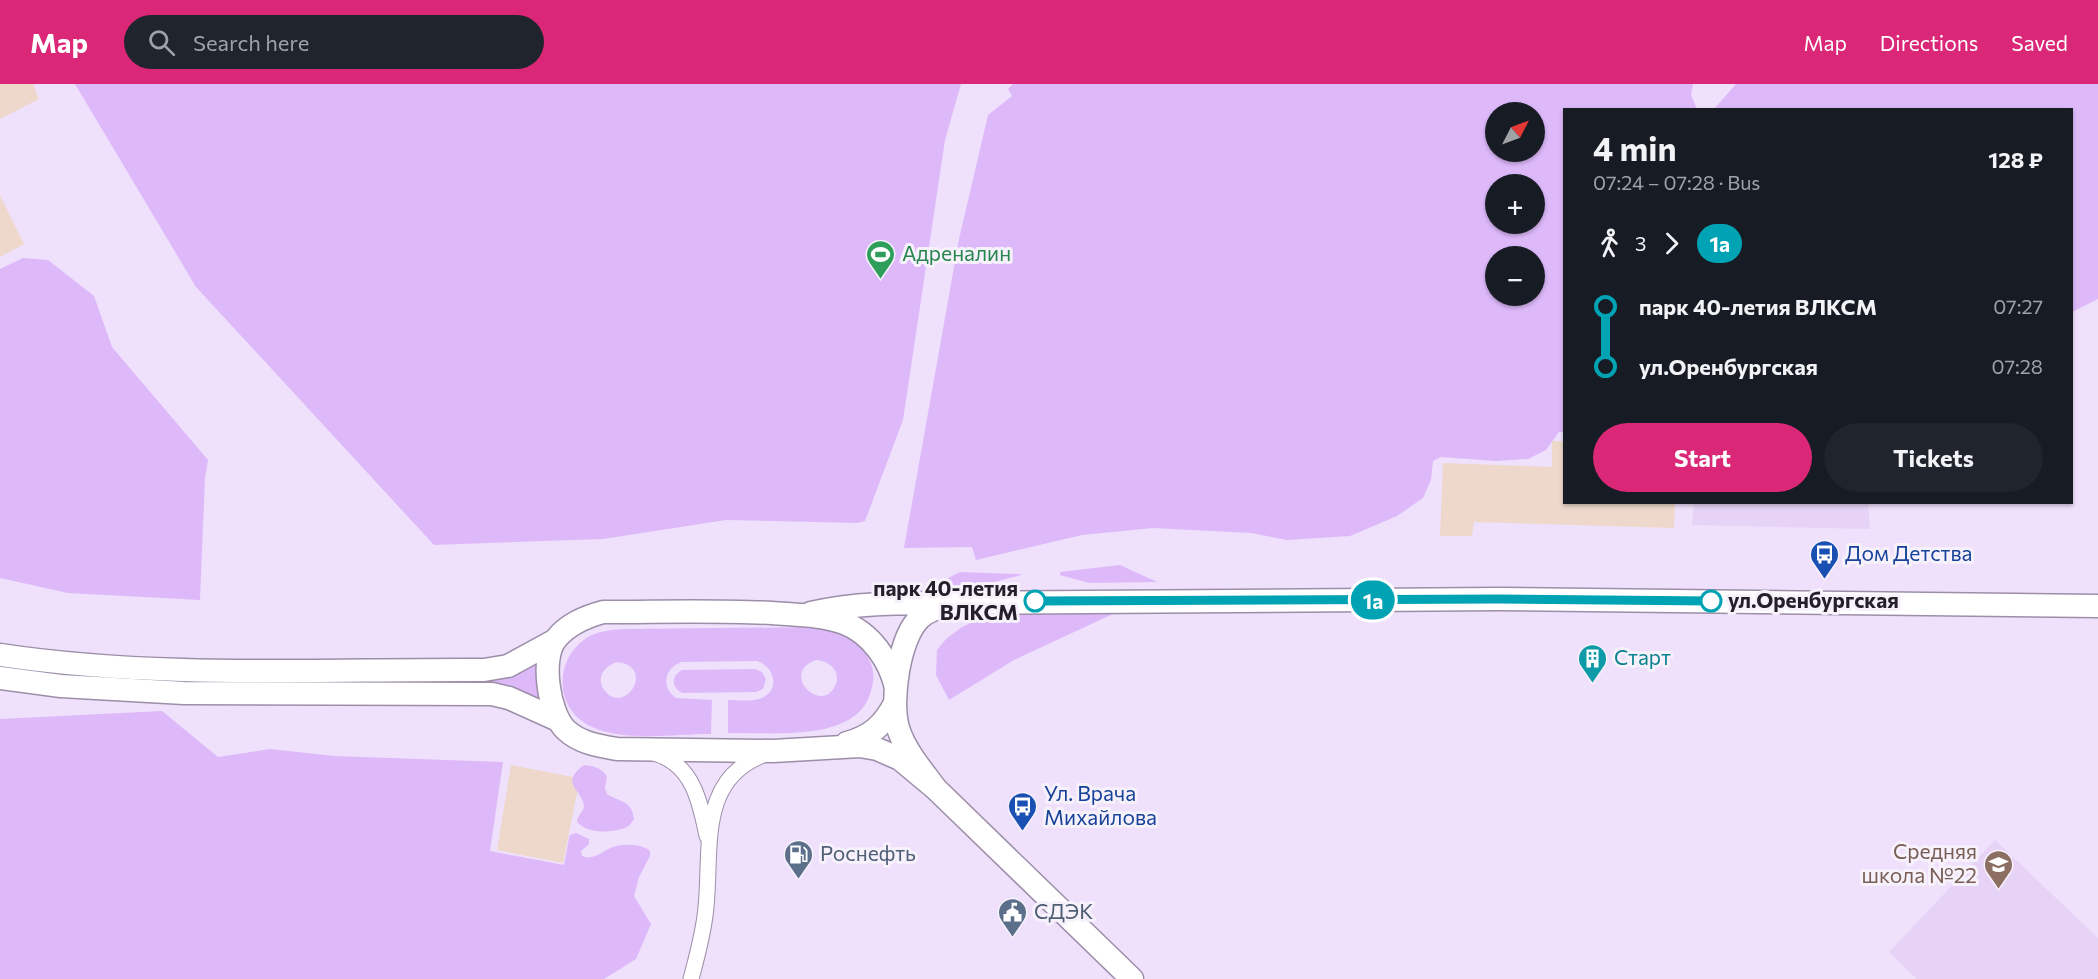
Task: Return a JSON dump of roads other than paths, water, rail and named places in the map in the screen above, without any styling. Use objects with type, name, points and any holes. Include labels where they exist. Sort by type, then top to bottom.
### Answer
[{"type":"main road","points":[[802,615],[841,606],[872,603],[1498,599],[2098,606]]},
{"type":"main road","points":[[828,748],[869,735],[880,726],[895,696],[906,639],[914,624],[931,610],[964,603]]},
{"type":"main road","points":[[0,655],[54,663],[144,669],[484,670],[508,666],[554,641],[572,625],[587,616],[603,612],[742,612],[802,615],[845,624],[859,632],[879,651],[893,674],[898,730],[936,789]]},
{"type":"main road","points":[[554,641],[549,655],[548,683],[558,720],[566,730],[580,739],[599,746],[773,751],[860,746],[877,749],[900,759],[936,789],[1132,979]]},
{"type":"main road","points":[[0,678],[120,691],[492,694],[509,698],[558,720]]},
{"type":"street","points":[[292,671],[292,694]]},
{"type":"street","points":[[642,749],[671,760],[689,778],[700,803],[709,845]]},
{"type":"street","points":[[691,979],[706,908],[709,845],[715,805],[724,783],[742,765],[773,751]]},
{"type":"place","name":"Адреналин","points":[[881,280]]},
{"type":"place","name":"Дом Детства","points":[[1824,580]]},
{"type":"place","name":"парк 40-летия ВЛКСМ","points":[[1035,601]]},
{"type":"place","name":"ул.Оренбургская","points":[[1711,601]]},
{"type":"place","name":"Старт","points":[[1593,684]]},
{"type":"place","name":"Ул. Врача Михайлова","points":[[1023,832]]},
{"type":"place","name":"Роснефть","points":[[799,880]]},
{"type":"place","name":"Средняя школа №22","points":[[1998,890]]},
{"type":"place","name":"СДЭК","points":[[1013,938]]}]
